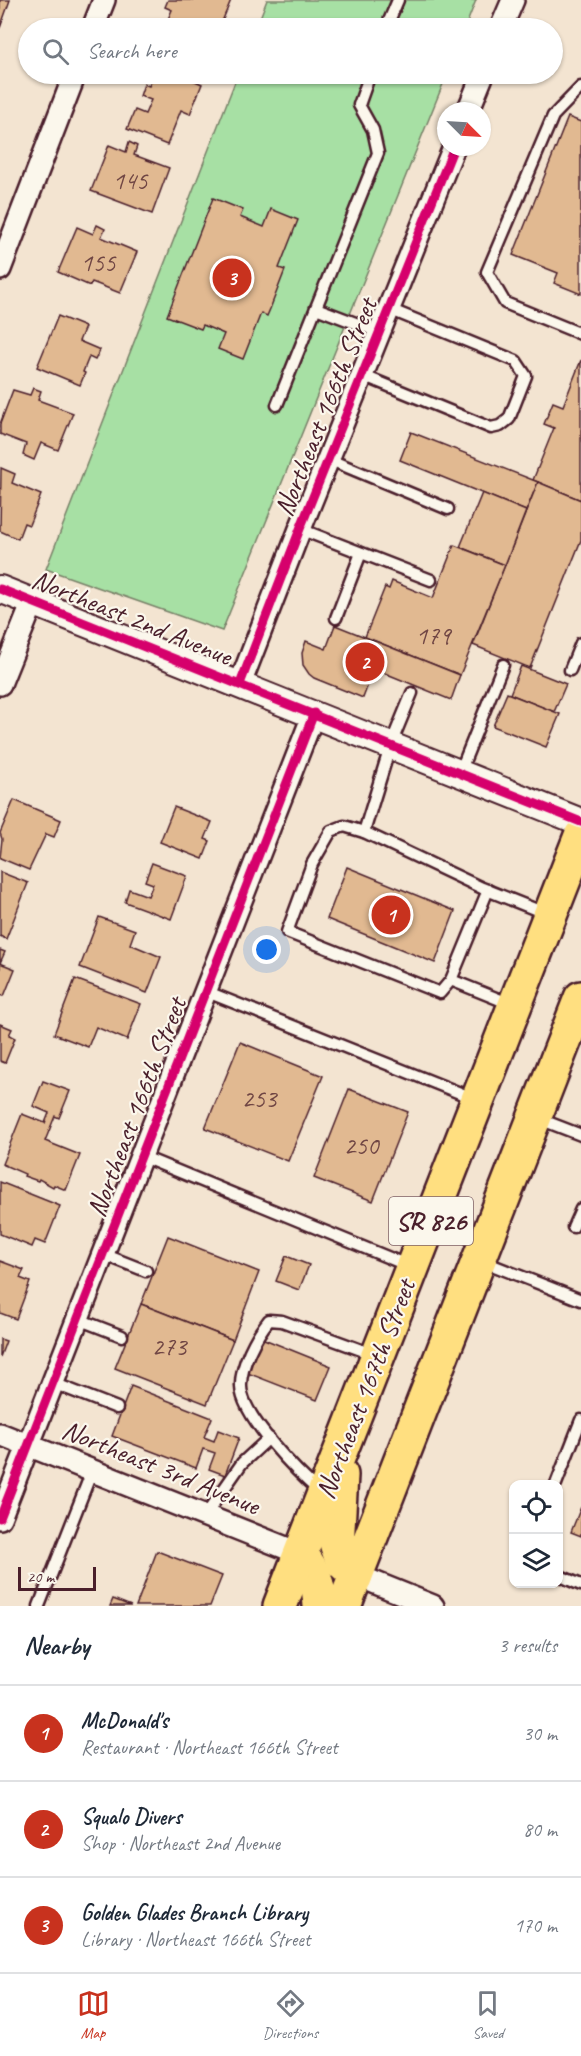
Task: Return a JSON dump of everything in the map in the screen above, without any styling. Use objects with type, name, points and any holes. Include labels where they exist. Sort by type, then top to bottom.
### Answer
[{"type":"main road","name":"Northeast 167th Street","points":[[280,1606],[581,836]]},
{"type":"main road","name":"Northeast 167th Street","points":[[344,1606],[581,998]]},
{"type":"main road","points":[[343,1446],[337,1546],[343,1563],[356,1575]]},
{"type":"main road","points":[[301,1554],[316,1577],[320,1606]]},
{"type":"street","points":[[97,18],[104,0]]},
{"type":"street","points":[[505,18],[513,0]]},
{"type":"street","points":[[0,268],[71,84]]},
{"type":"street","points":[[472,102],[479,84]]},
{"type":"street","name":"Northeast 166th Street","points":[[240,684],[450,156]]},
{"type":"street","name":"Northeast 2nd Avenue","points":[[0,589],[392,744],[581,822]]},
{"type":"street","points":[[0,684],[33,602]]},
{"type":"street","name":"Northeast 166th Street","points":[[0,1518],[314,713]]},
{"type":"street","name":"Northeast 3rd Avenue","points":[[0,1434],[301,1554]]},
{"type":"street","points":[[356,1575],[433,1606]]},
{"type":"lane","points":[[390,18],[398,0]]},
{"type":"lane","points":[[277,405],[378,153],[373,130],[358,105],[366,84]]},
{"type":"lane","points":[[581,87],[553,116],[487,272],[505,303],[581,334]]},
{"type":"lane","points":[[316,308],[379,332]]},
{"type":"lane","points":[[362,375],[491,428],[500,426],[509,419],[526,376],[516,361],[389,309]]},
{"type":"lane","points":[[328,459],[448,509]]},
{"type":"lane","points":[[300,529],[431,580]]},
{"type":"lane","points":[[336,618],[361,553]]},
{"type":"lane","points":[[570,670],[581,643]]},
{"type":"lane","points":[[460,772],[503,665]]},
{"type":"lane","points":[[364,832],[392,744],[412,693]]},
{"type":"lane","points":[[488,890],[451,980],[440,993],[287,932],[312,864],[331,831],[344,825],[364,832],[488,890],[550,915]]},
{"type":"lane","points":[[451,980],[514,1006]]},
{"type":"lane","points":[[205,991],[478,1100]]},
{"type":"lane","points":[[535,1117],[581,1135]]},
{"type":"lane","points":[[141,1156],[412,1268]]},
{"type":"lane","points":[[573,1227],[581,1209]]},
{"type":"lane","points":[[103,1254],[146,1271]]},
{"type":"lane","points":[[479,1259],[581,1300]]},
{"type":"lane","points":[[78,1319],[122,1336]]},
{"type":"lane","points":[[324,1495],[280,1454],[244,1401],[241,1387],[244,1368],[254,1341],[269,1320],[282,1321],[378,1356]]},
{"type":"lane","points":[[53,1383],[117,1408]]},
{"type":"lane","points":[[558,1480],[581,1420]]},
{"type":"lane","points":[[204,1516],[242,1463],[269,1438]]},
{"type":"lane","points":[[39,1606],[92,1471]]},
{"type":"lane","points":[[563,1577],[581,1585]]},
{"type":"green space","points":[[267,0],[476,0],[469,18],[260,18]]},
{"type":"green space","points":[[234,84],[443,84],[222,631],[46,569]]},
{"type":"building","points":[[0,0],[10,0],[0,28]]},
{"type":"building","points":[[168,0],[231,0],[224,18],[168,18],[172,10],[165,7]]},
{"type":"building","points":[[144,84],[149,86],[150,84],[202,84],[190,114],[181,110],[167,145],[127,129],[135,110],[145,114],[151,100],[140,96]]},
{"type":"building","points":[[568,117],[581,122],[581,294],[554,283],[558,273],[513,255]]},
{"type":"building","points":[[129,142],[137,146],[134,155],[169,168],[152,214],[91,191],[109,145],[126,152]]},
{"type":"building","points":[[213,198],[243,210],[240,217],[264,227],[271,209],[298,220],[279,268],[285,270],[270,309],[267,316],[261,313],[243,359],[218,349],[224,334],[203,325],[201,329],[167,316]]},
{"type":"building","points":[[97,225],[105,229],[101,237],[137,252],[120,293],[92,282],[90,286],[58,272],[77,227],[93,234]]},
{"type":"building","points":[[58,316],[85,327],[79,341],[100,350],[95,360],[89,357],[80,385],[37,367]]},
{"type":"building","points":[[581,360],[581,500],[533,480],[554,428],[544,424],[553,402],[563,406]]},
{"type":"building","points":[[33,388],[41,391],[38,400],[73,413],[58,450],[41,443],[34,460],[23,455],[26,444],[0,434],[0,424],[13,390],[30,395]]},
{"type":"building","points":[[411,432],[538,482],[526,511],[400,460]]},
{"type":"building","points":[[1,468],[15,474],[12,483],[41,495],[29,525],[24,523],[18,539],[0,531]]},
{"type":"building","points":[[538,482],[581,500],[581,540],[530,668],[473,645]]},
{"type":"building","points":[[482,493],[526,511],[505,565],[460,547]]},
{"type":"building","points":[[454,545],[505,565],[460,675],[365,637],[385,587],[389,589],[392,581],[433,598]]},
{"type":"building","points":[[335,625],[460,675],[451,700],[382,672],[379,677],[372,674],[363,698],[314,678],[303,665],[302,653],[306,641],[326,649]]},
{"type":"building","points":[[521,666],[566,684],[554,712],[510,694]]},
{"type":"building","points":[[507,693],[560,714],[546,747],[493,726]]},
{"type":"building","points":[[14,800],[61,820],[54,837],[46,834],[29,870],[0,858],[2,839],[0,833]]},
{"type":"building","points":[[174,807],[212,822],[205,839],[210,841],[203,859],[160,842]]},
{"type":"building","points":[[152,863],[187,876],[171,919],[125,902],[129,889],[148,896],[153,884],[145,881]]},
{"type":"building","points":[[347,867],[455,911],[435,963],[327,919]]},
{"type":"building","points":[[0,872],[28,883],[6,939],[0,936]]},
{"type":"building","points":[[99,917],[135,930],[130,944],[161,957],[147,993],[80,967]]},
{"type":"building","points":[[0,950],[5,952],[0,963]]},
{"type":"building","points":[[0,963],[15,969],[4,996],[0,995]]},
{"type":"building","points":[[75,979],[141,1004],[127,1040],[96,1027],[88,1047],[54,1034]]},
{"type":"building","points":[[0,1024],[12,1029],[9,1035],[15,1038],[5,1063],[0,1061]]},
{"type":"building","points":[[240,1042],[323,1076],[288,1161],[205,1128]]},
{"type":"building","points":[[43,1081],[70,1091],[59,1118],[55,1116],[45,1141],[80,1155],[66,1190],[54,1185],[53,1187],[39,1179],[38,1181],[24,1176],[25,1174],[2,1164],[22,1114],[45,1123],[49,1113],[33,1106]]},
{"type":"building","points":[[349,1089],[408,1112],[373,1201],[314,1178]]},
{"type":"building","points":[[0,1182],[60,1206],[45,1244],[35,1240],[32,1247],[0,1234]]},
{"type":"building","points":[[168,1236],[259,1272],[233,1340],[141,1304]]},
{"type":"building","points":[[286,1256],[309,1265],[299,1290],[276,1281]]},
{"type":"building","points":[[0,1261],[24,1270],[20,1278],[30,1282],[16,1319],[0,1313]]},
{"type":"building","points":[[141,1304],[233,1340],[207,1404],[115,1368]]},
{"type":"building","points":[[259,1337],[331,1366],[317,1400],[245,1372]]},
{"type":"building","points":[[0,1339],[6,1341],[0,1357]]},
{"type":"building","points":[[131,1386],[212,1418],[204,1437],[214,1441],[218,1430],[239,1438],[225,1475],[209,1469],[215,1453],[203,1449],[196,1468],[112,1436]]},
{"type":"building","points":[[581,1507],[581,1536],[571,1532]]},
{"type":"building","points":[[157,1551],[222,1576],[210,1606],[136,1606]]},
{"type":"building","points":[[113,1599],[131,1606],[110,1606]]},
{"type":"cycle path","points":[[240,684],[450,156]]},
{"type":"cycle path","points":[[0,589],[581,822]]},
{"type":"cycle path","points":[[0,1518],[314,713]]},
{"type":"place","name":"Golden Glades Branch Library","points":[[232,278]]},
{"type":"place","name":"Squalo Divers","points":[[365,662]]},
{"type":"place","name":"McDonald's","points":[[391,915]]}]
